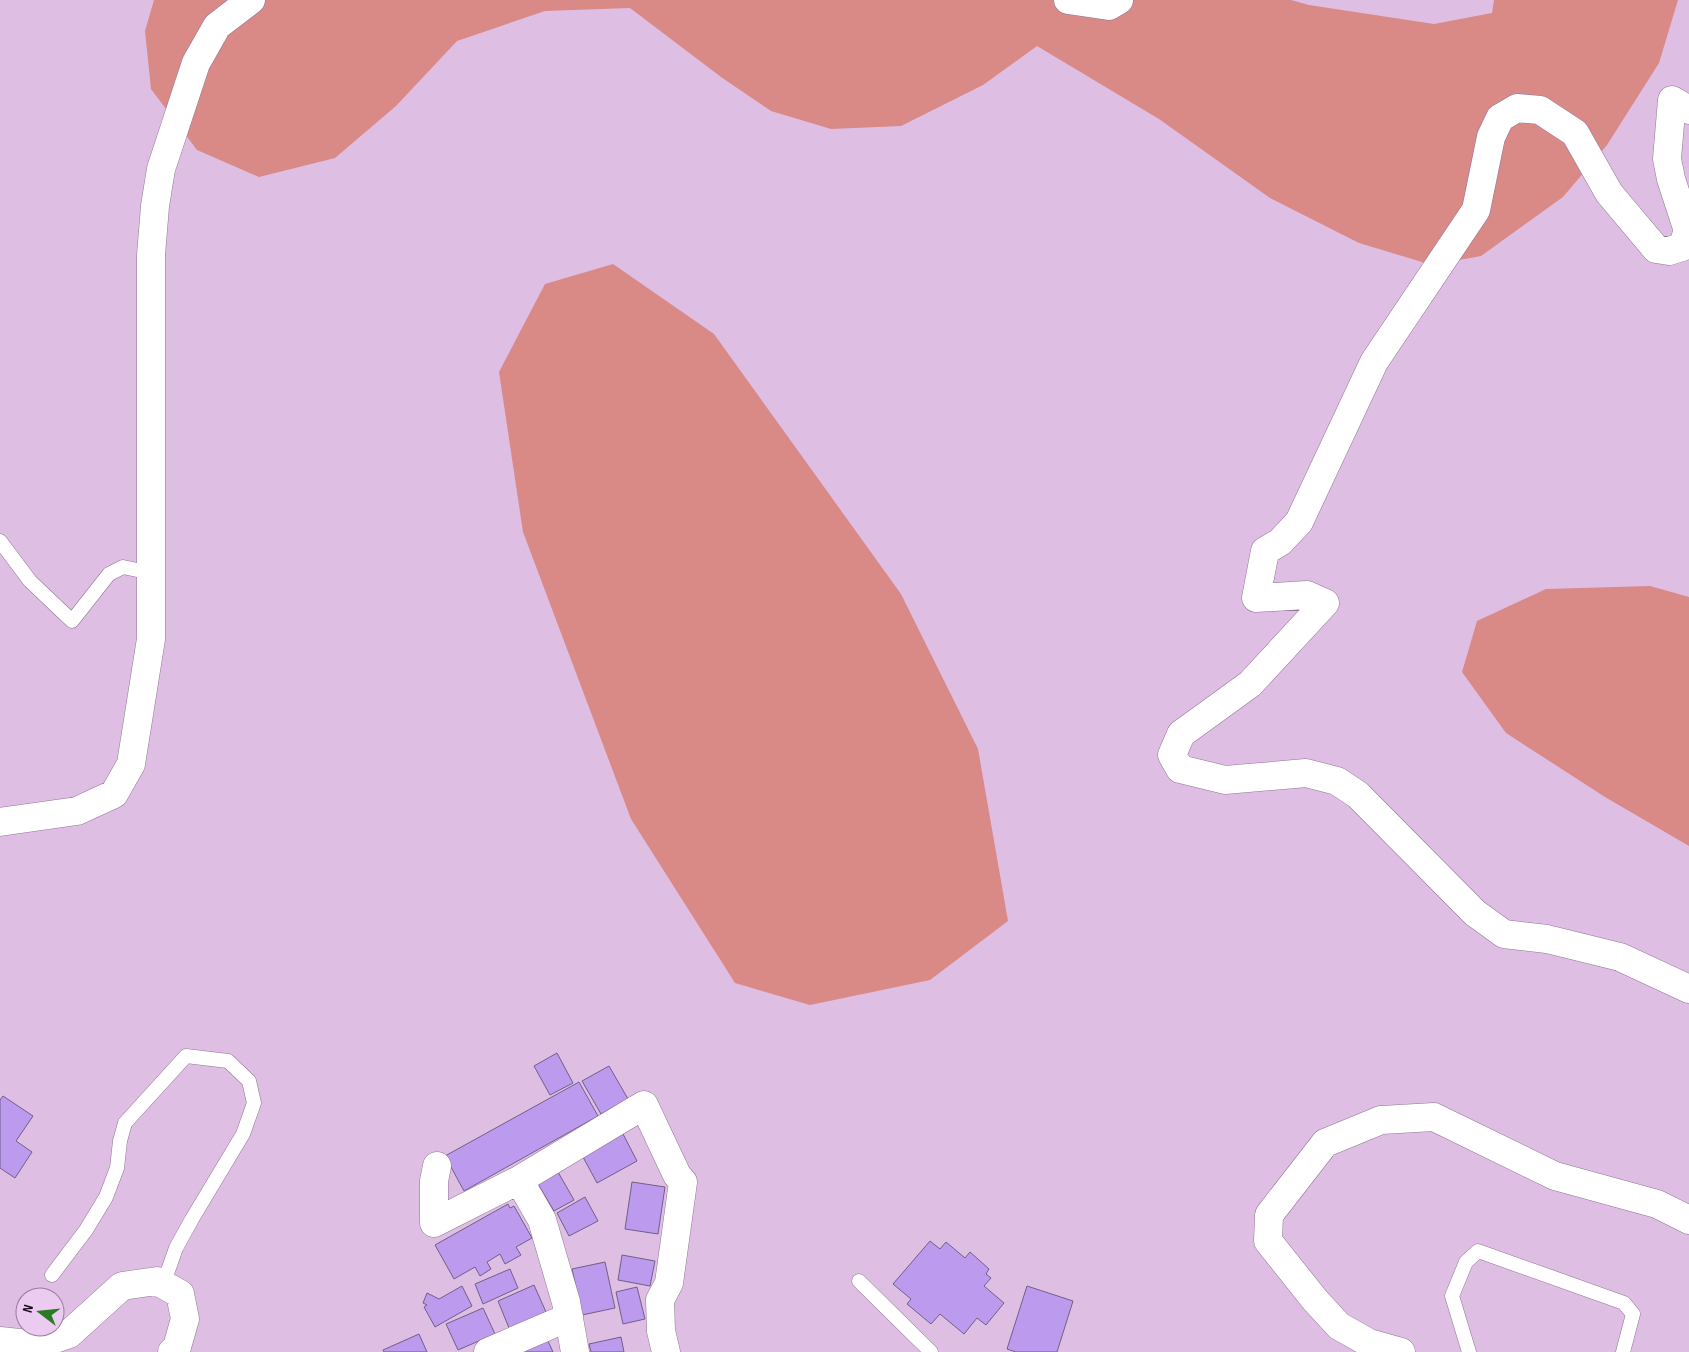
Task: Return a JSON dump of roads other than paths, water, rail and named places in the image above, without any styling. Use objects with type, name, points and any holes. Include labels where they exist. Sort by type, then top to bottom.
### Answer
[{"type":"street","points":[[0,822],[76,811],[114,794],[131,764],[151,639],[150,255],[155,206],[161,168],[196,63],[217,26],[251,0]]},
{"type":"street","points":[[1068,0],[1109,6],[1119,0]]},
{"type":"street","points":[[1689,110],[1672,100],[1667,159],[1671,179],[1688,231],[1682,247],[1669,251],[1656,249],[1609,193],[1575,133],[1540,110],[1517,108],[1500,118],[1491,137],[1476,210],[1374,362],[1299,522],[1280,542],[1265,551],[1256,598],[1308,595],[1325,603],[1250,684],[1181,734],[1172,755],[1180,769],[1226,780],[1306,774],[1337,781],[1358,795],[1475,913],[1504,934],[1547,939],[1620,957],[1689,988]]},
{"type":"street","points":[[437,1166],[434,1181],[434,1222],[519,1180],[644,1105],[677,1175],[683,1182],[669,1283],[660,1300],[661,1331],[666,1352]]},
{"type":"street","points":[[1400,1352],[1369,1343],[1339,1326],[1315,1300],[1268,1241],[1269,1215],[1325,1143],[1381,1120],[1434,1117],[1555,1176],[1657,1204],[1689,1220]]},
{"type":"street","points":[[519,1180],[542,1220],[566,1302],[575,1352]]},
{"type":"street","points":[[0,1341],[38,1345],[69,1334],[122,1286],[157,1281],[180,1294],[185,1319],[177,1347],[172,1352]]},
{"type":"street","points":[[488,1352],[569,1316]]},
{"type":"lane","points":[[0,541],[30,581],[72,621],[109,574],[123,567],[151,573]]},
{"type":"lane","points":[[52,1275],[86,1230],[106,1197],[117,1168],[120,1141],[125,1123],[186,1056],[228,1061],[249,1081],[254,1103],[243,1134],[176,1248],[163,1284]]},
{"type":"lane","points":[[1469,1352],[1452,1296],[1466,1262],[1478,1250],[1624,1303],[1633,1314],[1622,1352]]},
{"type":"lane","points":[[859,1281],[931,1352]]}]
